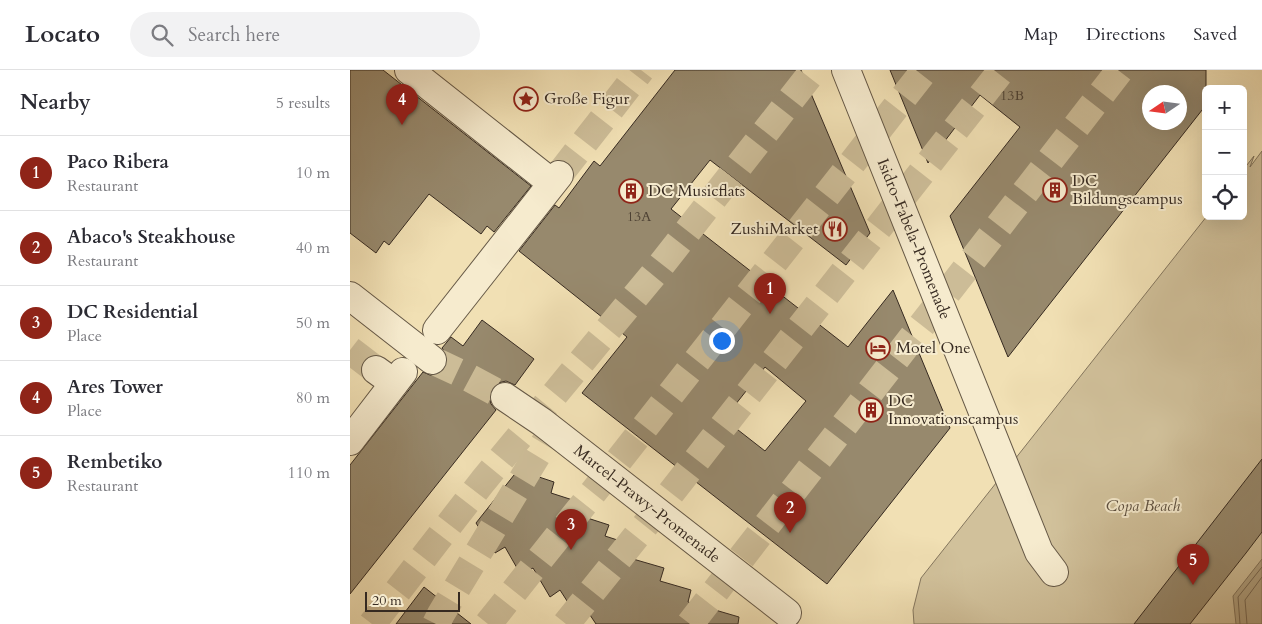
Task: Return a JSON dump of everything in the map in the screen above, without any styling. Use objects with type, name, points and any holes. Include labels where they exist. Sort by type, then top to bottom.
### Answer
[{"type":"street","points":[[409,70],[556,179],[437,330]]},
{"type":"street","name":"Isidro-Fabela-Promenade","points":[[846,70],[1004,463],[1046,562]]},
{"type":"street","points":[[350,296],[432,360]]},
{"type":"street","points":[[350,441],[391,375]]},
{"type":"street","name":"Marcel-Prawy-Promenade","points":[[505,397],[542,422],[787,613]]},
{"type":"green space","name":"Copa Beach","points":[[1262,151],[1262,624],[914,624],[913,610],[921,578],[1204,220],[1247,220],[1247,165],[1254,156],[1250,167]]},
{"type":"water","points":[[1262,559],[1262,624],[1236,624],[1233,596]]},
{"type":"building","points":[[350,70],[383,70],[531,186],[494,232],[487,226],[481,234],[429,194],[389,245],[384,241],[376,253],[350,233]]},
{"type":"building","points":[[675,70],[801,70],[870,233],[846,265],[710,160],[671,209],[848,347],[893,290],[950,428],[827,584],[582,393],[627,337],[519,251],[555,205],[559,208],[594,161],[600,166]],"holes":[[[765,367],[806,401],[765,451],[724,419]]]},
{"type":"building","name":"DC Bildungscampus","points":[[890,70],[1206,70],[1206,85],[1202,85],[1202,110],[1187,129],[1187,85],[1142,85],[1142,130],[1186,130],[1008,357],[950,216],[1020,127],[980,95],[928,163]]},
{"type":"building","points":[[482,320],[534,359],[515,385],[506,381],[498,383],[492,388],[489,396],[491,404],[496,410],[350,594],[350,465],[423,372],[437,375],[444,370],[447,355],[442,348],[451,337],[463,346]]},
{"type":"building","points":[[1262,459],[1262,532],[1246,553],[1190,624],[1134,624]]},
{"type":"building","points":[[518,470],[554,482],[551,493],[582,503],[578,515],[609,525],[605,536],[636,546],[633,559],[664,568],[660,581],[691,590],[688,602],[739,617],[738,624],[596,624],[588,612],[578,618],[560,590],[550,597],[533,568],[521,575],[505,547],[495,553],[476,523]]},
{"type":"building","points":[[424,587],[471,624],[396,624]]},
{"type":"tunnel","points":[[559,175],[641,70]]},
{"type":"tunnel","points":[[372,624],[483,481],[658,269],[814,70]]},
{"type":"tunnel","points":[[488,624],[925,70]]},
{"type":"tunnel","points":[[566,624],[1002,70]]},
{"type":"tunnel","points":[[690,624],[1120,70]]},
{"type":"tunnel","points":[[350,350],[376,370]]},
{"type":"tunnel","points":[[432,360],[505,397]]},
{"type":"tunnel","points":[[436,624],[565,409]]},
{"type":"place","name":"Große Figur","points":[[526,99]]},
{"type":"place","name":"Ares Tower","points":[[402,125]]},
{"type":"place","name":"DC Bildungscampus","points":[[1055,190]]},
{"type":"place","name":"DC Musicflats","points":[[631,191]]},
{"type":"place","name":"ZushiMarket","points":[[835,229]]},
{"type":"place","name":"Paco Ribera","points":[[770,314]]},
{"type":"place","name":"Motel One","points":[[878,348]]},
{"type":"place","name":"DC Innovationscampus","points":[[871,410]]},
{"type":"place","name":"Abaco's Steakhouse","points":[[790,533]]},
{"type":"place","name":"DC Residential","points":[[571,550]]},
{"type":"place","name":"Rembetiko","points":[[1193,585]]}]
